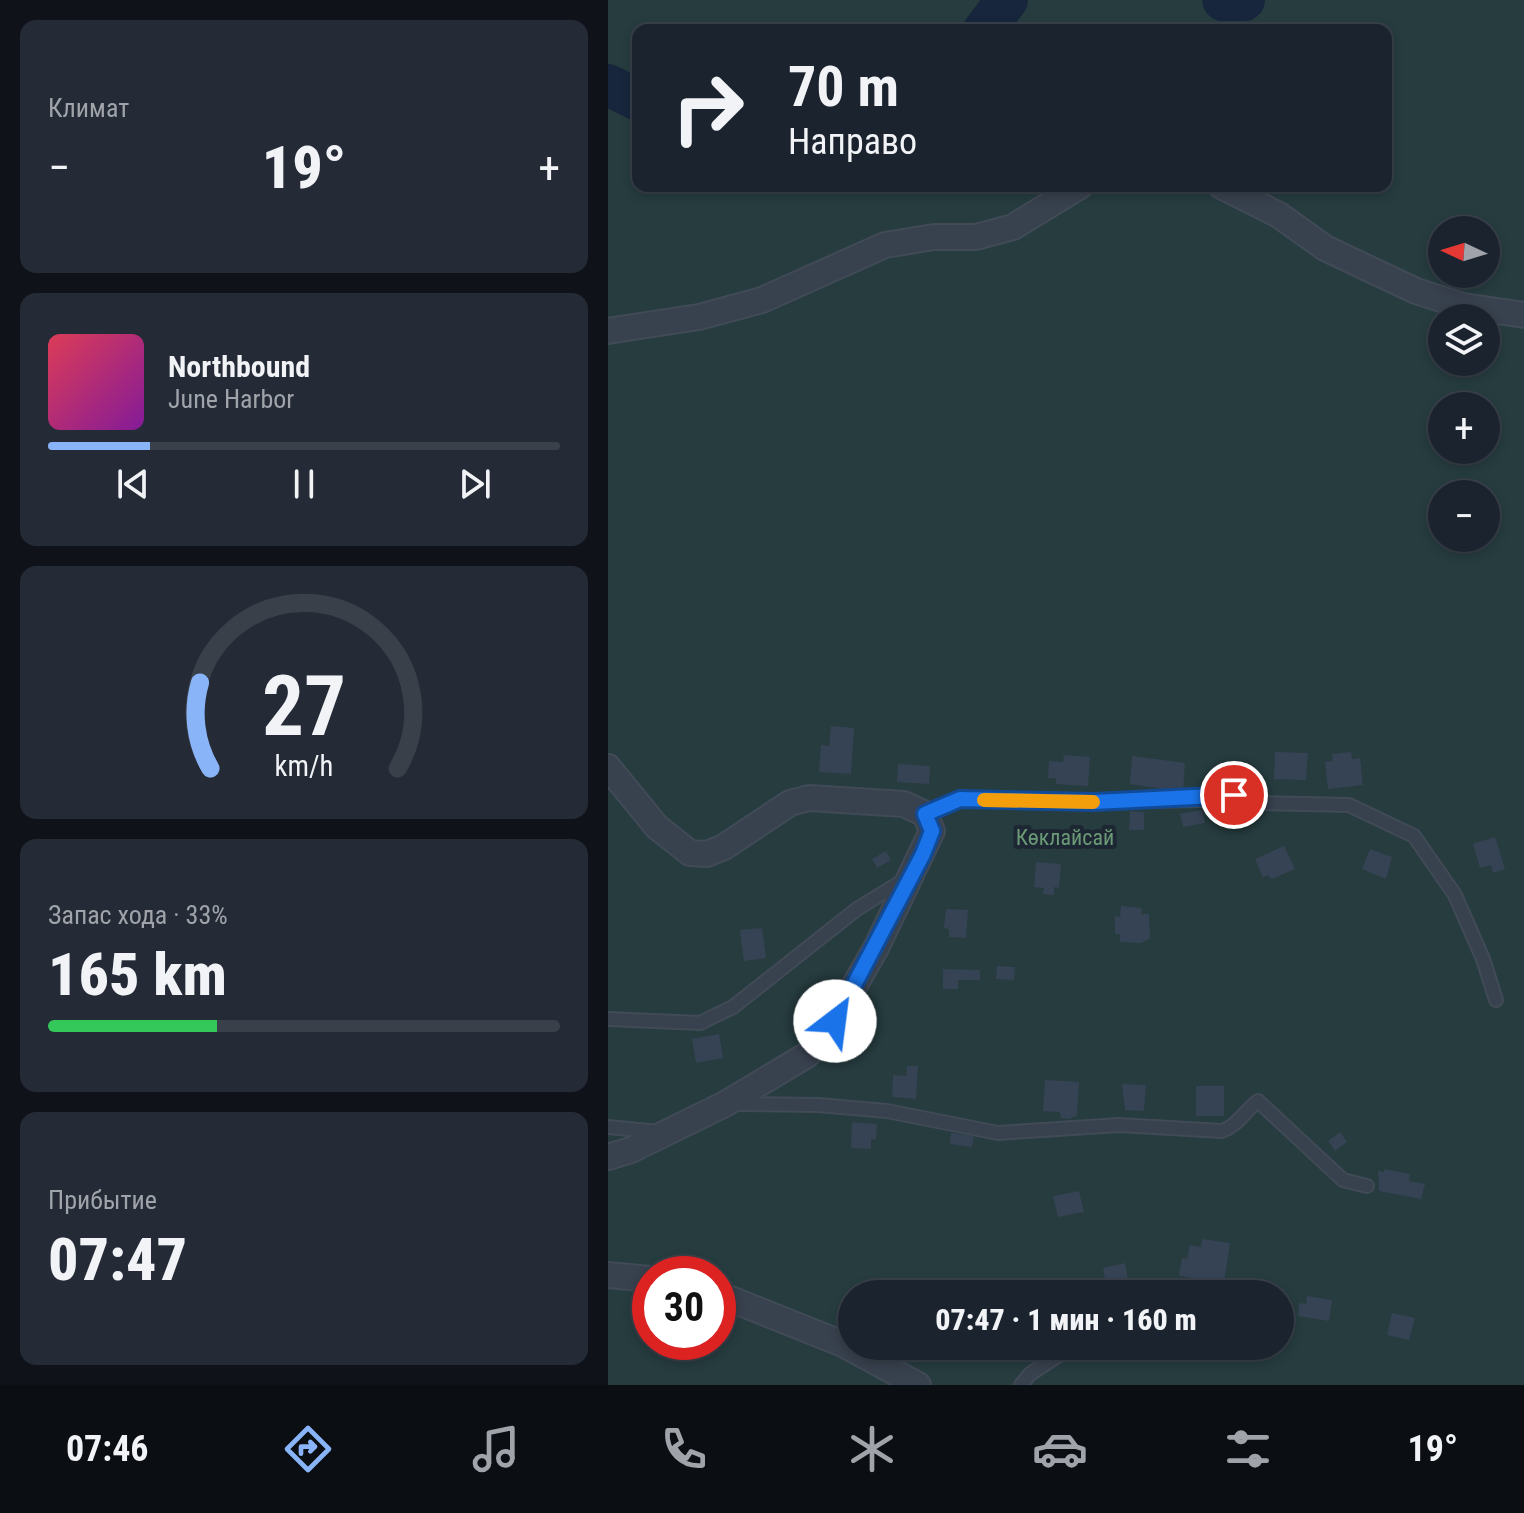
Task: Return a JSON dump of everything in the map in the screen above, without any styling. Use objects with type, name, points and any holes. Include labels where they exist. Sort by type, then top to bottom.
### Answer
[{"type":"street","points":[[608,331],[699,317],[762,300],[885,245],[934,237],[976,237],[1013,227],[1070,192]]},
{"type":"street","points":[[1233,192],[1279,215],[1325,248],[1416,291],[1463,306],[1524,315]]},
{"type":"street","points":[[608,767],[657,827],[690,853],[707,854],[724,847],[790,803],[809,798],[904,804],[925,814],[932,831],[876,948],[825,1037],[807,1055],[725,1104],[631,1150],[608,1157]]},
{"type":"street","points":[[608,1275],[632,1277]]},
{"type":"street","points":[[736,1301],[843,1344],[918,1385]]},
{"type":"lane","points":[[925,814],[960,799],[1094,802],[1234,795],[1259,803],[1349,805],[1414,836],[1455,895],[1483,959],[1496,1000]]},
{"type":"lane","points":[[608,1019],[700,1023],[733,1007],[857,909],[910,876]]},
{"type":"lane","points":[[725,1104],[818,1105],[887,1111],[998,1133],[1119,1125],[1222,1131],[1233,1128],[1243,1112],[1258,1101],[1343,1180],[1367,1186]]},
{"type":"lane","points":[[608,1127],[666,1133]]},
{"type":"lane","points":[[1021,1385],[1030,1374],[1052,1360]]},
{"type":"green space","name":"Көклайсай","points":[[608,0],[1524,0],[1524,1385],[608,1385]]},
{"type":"building","points":[[831,726],[854,728],[851,774],[819,772],[821,745],[829,746]]},
{"type":"building","points":[[1275,752],[1308,753],[1306,780],[1274,779]]},
{"type":"building","points":[[1351,752],[1352,759],[1360,758],[1363,785],[1328,789],[1325,762],[1333,761],[1332,754]]},
{"type":"building","points":[[1064,755],[1090,757],[1088,786],[1056,784],[1056,778],[1048,778],[1049,761],[1063,762]]},
{"type":"building","points":[[1132,756],[1185,763],[1183,792],[1130,784]]},
{"type":"building","points":[[898,764],[930,766],[929,784],[897,782]]},
{"type":"building","points":[[1202,810],[1205,823],[1183,827],[1180,814]]},
{"type":"building","points":[[1130,811],[1144,812],[1144,830],[1129,830]]},
{"type":"building","points":[[1495,837],[1505,869],[1493,873],[1491,865],[1480,868],[1473,844]]},
{"type":"building","points":[[1284,846],[1295,869],[1272,879],[1267,875],[1263,878],[1255,859]]},
{"type":"building","points":[[1370,849],[1392,857],[1386,879],[1362,869]]},
{"type":"building","points":[[886,851],[891,860],[877,868],[872,859]]},
{"type":"building","points":[[1036,862],[1061,864],[1059,888],[1054,887],[1054,895],[1043,894],[1044,888],[1034,887]]},
{"type":"building","points":[[1121,906],[1142,908],[1141,914],[1149,914],[1150,939],[1141,943],[1120,942],[1120,934],[1115,934],[1115,916],[1120,917]]},
{"type":"building","points":[[946,909],[968,910],[966,938],[949,937],[949,929],[944,928]]},
{"type":"building","points":[[762,928],[766,958],[744,961],[740,930]]},
{"type":"building","points":[[997,966],[1015,967],[1014,980],[996,979]]},
{"type":"building","points":[[943,969],[980,970],[980,980],[958,980],[958,989],[943,989]]},
{"type":"building","points":[[719,1034],[723,1058],[696,1063],[692,1039]]},
{"type":"building","points":[[907,1066],[918,1066],[916,1099],[892,1097],[893,1075],[906,1076]]},
{"type":"building","points":[[1045,1080],[1079,1082],[1077,1116],[1061,1118],[1060,1112],[1043,1111]]},
{"type":"building","points":[[1122,1084],[1146,1085],[1144,1111],[1125,1110]]},
{"type":"building","points":[[1196,1086],[1224,1086],[1224,1116],[1196,1116]]},
{"type":"building","points":[[852,1122],[877,1124],[876,1140],[871,1139],[871,1149],[851,1148]]},
{"type":"building","points":[[1340,1132],[1347,1142],[1335,1151],[1328,1141]]},
{"type":"building","points":[[951,1133],[974,1136],[972,1147],[950,1144]]},
{"type":"building","points":[[1384,1169],[1410,1174],[1409,1181],[1425,1184],[1421,1199],[1379,1191],[1378,1171],[1384,1172]]},
{"type":"building","points":[[1079,1191],[1084,1212],[1058,1217],[1053,1196]]},
{"type":"building","points":[[1202,1239],[1230,1243],[1224,1280],[1179,1276],[1182,1258],[1187,1259],[1190,1245],[1201,1247]]},
{"type":"building","points":[[1125,1263],[1128,1280],[1105,1280],[1103,1268]]},
{"type":"building","points":[[1307,1296],[1332,1300],[1329,1321],[1298,1316],[1299,1303],[1306,1304]]},
{"type":"building","points":[[1392,1313],[1415,1318],[1409,1340],[1387,1335]]},
{"type":"waterway","points":[[989,24],[1007,0]]},
{"type":"waterway","points":[[1223,0],[1244,0]]},
{"type":"waterway","points":[[608,85],[632,97]]},
{"type":"slow traffic","points":[[984,800],[1093,802]]},
{"type":"route","points":[[835,1021],[923,854],[932,831],[925,814],[960,799],[1094,802],[1199,800],[1234,795]]}]
